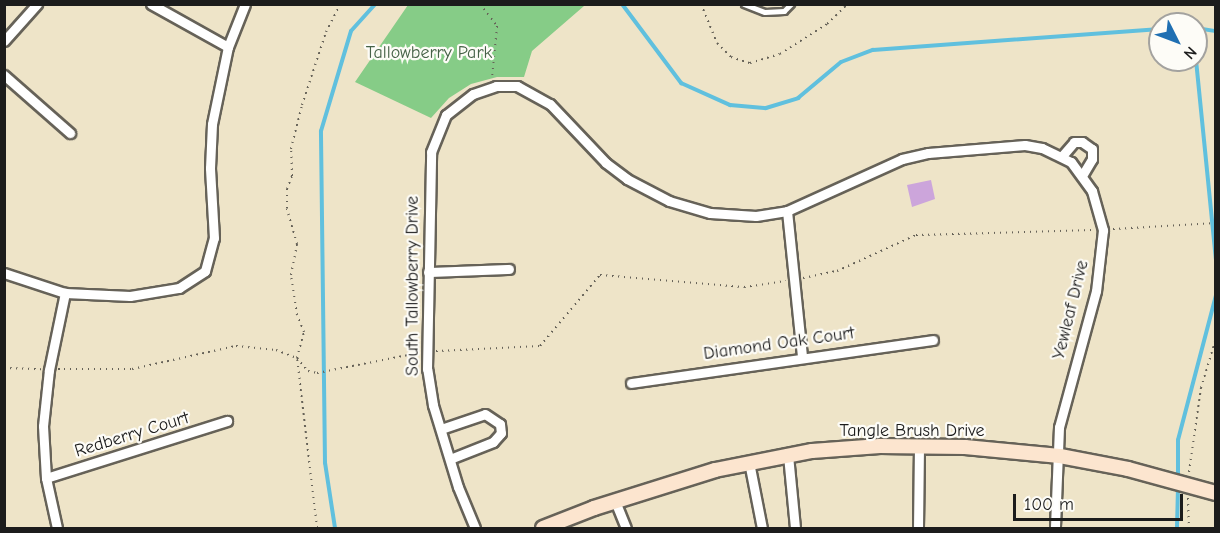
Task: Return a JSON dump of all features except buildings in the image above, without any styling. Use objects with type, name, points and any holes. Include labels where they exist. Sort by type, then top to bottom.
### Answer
[{"type":"street","points":[[4,41],[37,4]]},
{"type":"street","points":[[151,4],[228,47]]},
{"type":"street","points":[[4,273],[65,293],[156,293],[187,285],[205,271],[214,238],[210,168],[212,124],[228,47],[245,4]]},
{"type":"street","points":[[4,75],[70,133]]},
{"type":"street","name":"Yewleaf Drive","points":[[492,87],[517,86],[550,104],[606,163],[669,201],[687,208],[742,216],[787,211],[902,159],[928,153],[1025,145],[1062,156],[1071,162],[1083,174],[1099,209],[1103,230],[1097,283],[1059,428],[1060,456],[1055,528]]},
{"type":"street","name":"South Tallowberry Drive","points":[[475,528],[433,405],[426,351],[432,144],[446,115],[473,94],[492,87]]},
{"type":"street","points":[[1062,156],[1074,142],[1087,145],[1092,149],[1092,159],[1083,174]]},
{"type":"street","points":[[787,211],[802,356]]},
{"type":"street","points":[[428,272],[509,269]]},
{"type":"street","points":[[57,528],[46,478],[43,426],[49,370],[65,293]]},
{"type":"street","name":"Diamond Oak Court","points":[[631,383],[802,356],[933,340]]},
{"type":"street","points":[[441,429],[485,414],[500,424],[501,432],[493,442],[450,459]]},
{"type":"street","name":"Redberry Court","points":[[46,478],[227,421]]},
{"type":"street","points":[[918,528],[919,446]]},
{"type":"street","name":"Tangle Brush Drive","points":[[543,528],[679,479],[749,462],[843,448],[919,446],[1060,456],[1180,482],[1215,493]]},
{"type":"street","points":[[788,455],[795,528]]},
{"type":"street","points":[[749,462],[762,528]]},
{"type":"street","points":[[615,501],[626,528]]},
{"type":"lane","points":[[744,4],[765,12],[784,12],[791,4]]},
{"type":"path","points":[[317,528],[297,358],[304,332],[297,315],[291,275],[297,244],[287,208],[291,149],[314,64],[340,4]]},
{"type":"path","points":[[480,4],[496,26],[492,87]]},
{"type":"path","points":[[701,4],[717,43],[731,57],[750,63],[780,54],[827,24],[848,4]]},
{"type":"path","points":[[4,368],[132,369],[236,346],[276,350],[297,358],[308,371],[316,373],[333,371],[426,351],[540,346],[600,275],[744,286],[794,280],[837,271],[916,235],[1103,230],[1215,223]]},
{"type":"path","points":[[1189,528],[1180,482],[1215,338]]},
{"type":"green space","name":"Tallowberry Park","points":[[583,4],[584,6],[532,51],[524,77],[497,77],[471,84],[449,98],[431,118],[355,82],[408,5]]},
{"type":"waterway","points":[[335,528],[325,463],[321,131],[351,31],[375,4]]},
{"type":"waterway","points":[[622,4],[681,83],[730,105],[766,108],[798,98],[841,62],[873,50],[1148,30]]},
{"type":"waterway","points":[[1208,30],[1216,31]]},
{"type":"waterway","points":[[1197,72],[1216,259]]},
{"type":"waterway","points":[[1178,480],[1178,440],[1216,295]]},
{"type":"waterway","points":[[1177,528],[1178,487]]}]
